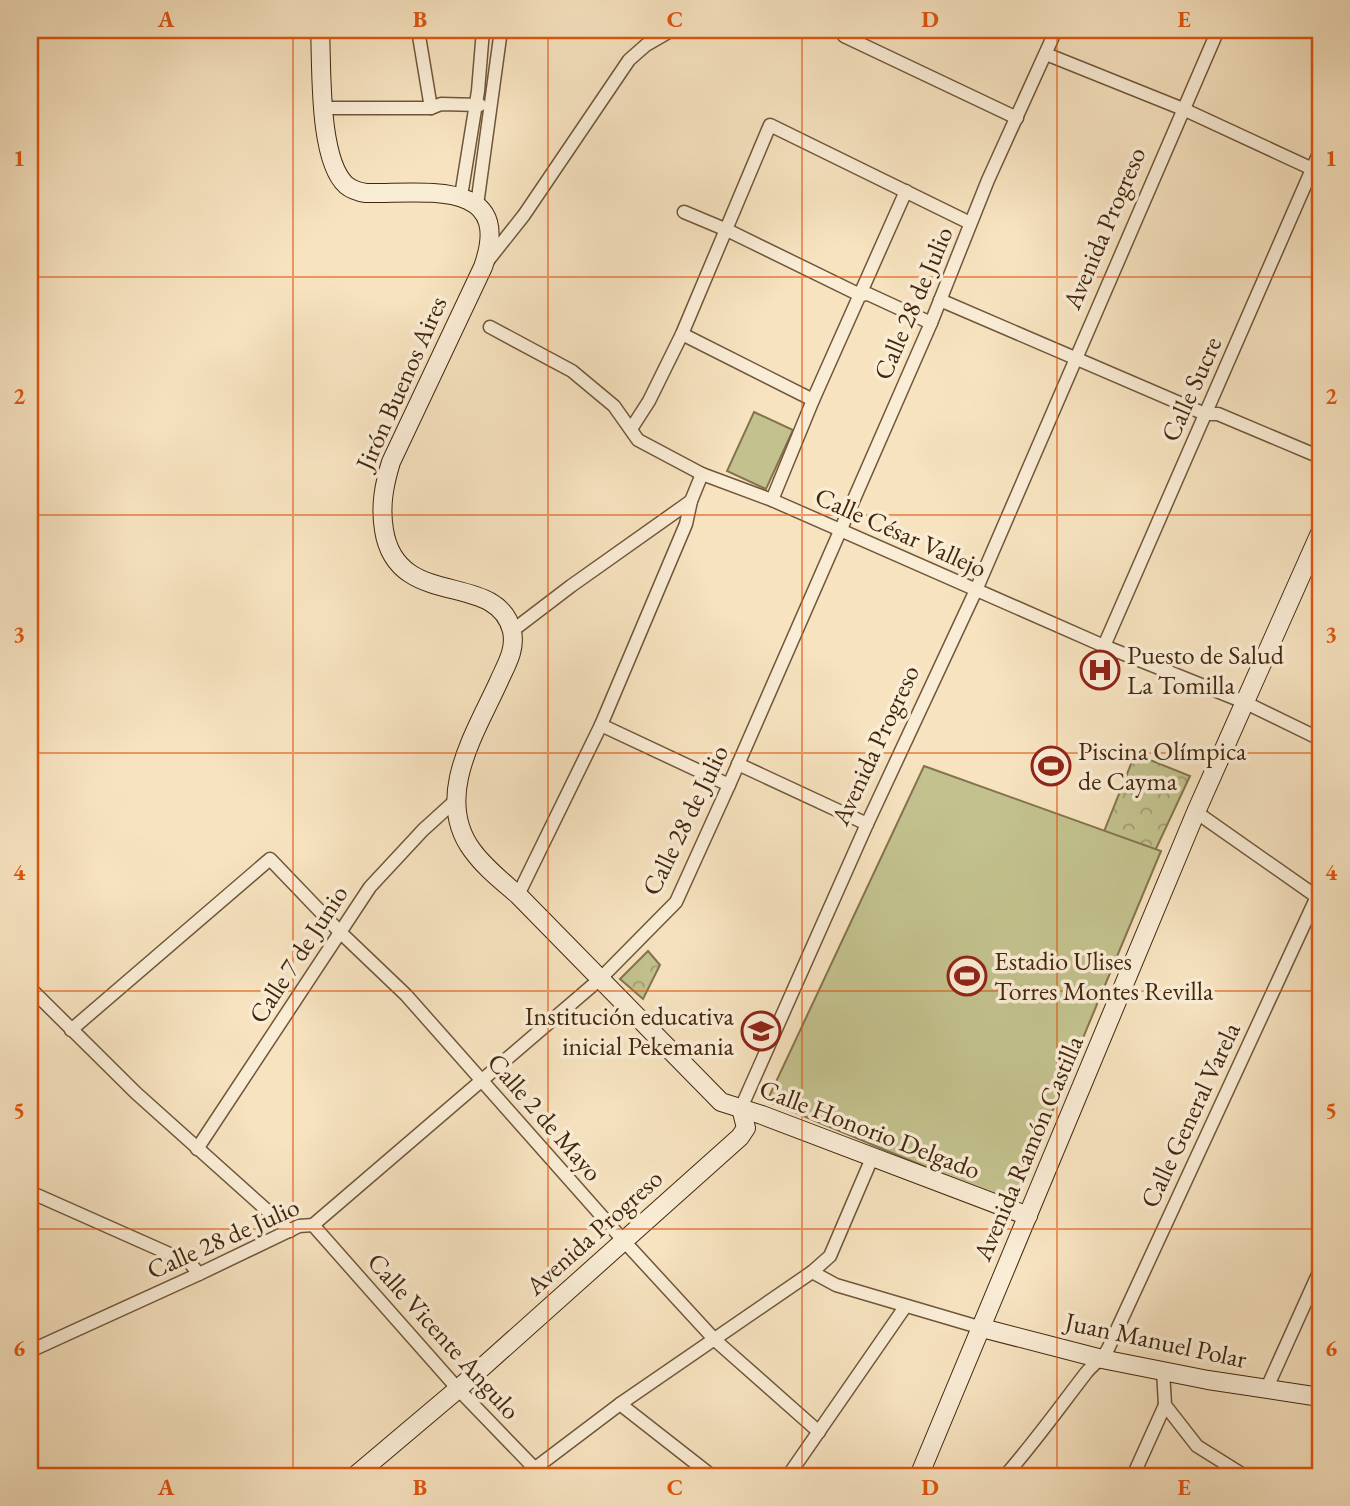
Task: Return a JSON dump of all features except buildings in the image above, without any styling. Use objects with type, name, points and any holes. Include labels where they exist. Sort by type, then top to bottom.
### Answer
[{"type":"street","points":[[320,30],[324,124],[339,176],[352,189],[366,193],[469,200]]},
{"type":"street","points":[[418,30],[431,108]]},
{"type":"street","points":[[469,200],[474,105],[478,91],[483,30]]},
{"type":"street","points":[[469,200],[490,107],[501,30]]},
{"type":"street","points":[[482,267],[524,215],[629,60],[646,45],[671,30]]},
{"type":"street","name":"Calle 28 de Julio","points":[[30,1351],[299,1226],[313,1224],[600,979],[676,902],[931,323],[970,223],[1056,30]]},
{"type":"street","name":"Avenida Progreso","points":[[355,1476],[458,1389],[744,1133],[746,1128],[741,1108],[867,824],[976,590],[1218,30]]},
{"type":"street","points":[[844,36],[1017,118]]},
{"type":"street","points":[[1046,54],[1184,109],[1316,171]]},
{"type":"street","points":[[323,108],[431,108],[441,104],[490,107]]},
{"type":"street","points":[[631,429],[649,401],[682,334],[770,125],[970,223]]},
{"type":"street","name":"Calle Sucre","points":[[1104,646],[1205,414],[1316,171],[1320,151]]},
{"type":"street","points":[[772,500],[813,400],[906,191]]},
{"type":"street","name":"Jirón Buenos Aires","points":[[469,200],[488,222],[491,236],[482,267],[391,462],[383,495],[382,514],[390,551],[405,572],[426,582],[488,601],[502,612],[512,631]]},
{"type":"street","points":[[684,212],[860,295],[868,294],[931,323]]},
{"type":"street","points":[[940,300],[1205,414],[1218,414],[1320,457]]},
{"type":"street","name":"Calle César Vallejo","points":[[490,327],[572,371],[614,406],[638,440],[702,474],[772,500],[1104,646],[1244,702],[1320,738]]},
{"type":"street","points":[[682,334],[813,400]]},
{"type":"street","points":[[518,895],[601,725],[686,524],[691,501],[702,474]]},
{"type":"street","points":[[457,800],[458,782],[468,750],[513,650],[512,631],[570,586],[691,501]]},
{"type":"street","name":"Avenida Ramón Castilla","points":[[919,1476],[1196,812],[1320,533]]},
{"type":"street","points":[[601,725],[729,785]]},
{"type":"street","points":[[738,764],[867,824]]},
{"type":"street","name":"Calle Honorio Delgado","points":[[457,800],[457,816],[466,841],[487,867],[518,895],[721,1102],[1028,1216]]},
{"type":"street","name":"Calle 7 de Junio","points":[[197,1149],[370,887],[424,830],[457,800]]},
{"type":"street","points":[[1196,812],[1319,895]]},
{"type":"street","name":"Calle 2 de Mayo","points":[[71,1030],[270,859],[340,932],[406,995],[715,1340],[819,1432]]},
{"type":"street","name":"Calle General Varela","points":[[1005,1476],[1054,1418],[1089,1369],[1102,1359],[1108,1349],[1319,895]]},
{"type":"street","points":[[33,990],[71,1030],[197,1149],[290,1231]]},
{"type":"street","points":[[538,1473],[620,1404],[812,1272],[830,1256],[872,1158]]},
{"type":"street","points":[[30,1192],[190,1264],[200,1274]]},
{"type":"street","name":"Calle Vicente Angulo","points":[[313,1224],[458,1389],[538,1473]]},
{"type":"street","points":[[1266,1390],[1320,1270]]},
{"type":"street","points":[[812,1272],[835,1285],[982,1328]]},
{"type":"street","points":[[788,1476],[905,1307]]},
{"type":"street","name":"Juan Manuel Polar","points":[[982,1328],[1102,1359],[1266,1390],[1320,1397]]},
{"type":"street","points":[[1133,1476],[1165,1405],[1163,1370]]},
{"type":"street","points":[[620,1404],[712,1476]]},
{"type":"street","points":[[1165,1405],[1197,1446],[1245,1476]]},
{"type":"green space","points":[[754,412],[793,430],[766,489],[727,471]]},
{"type":"green space","points":[[1135,754],[1190,776],[1154,853],[1103,834]]},
{"type":"green space","name":"Estadio Ulises Torres Montes Revilla","points":[[924,766],[1161,851],[1017,1196],[1003,1199],[767,1101]]},
{"type":"green space","points":[[648,951],[660,965],[643,999],[620,979]]},
{"type":"place","name":"Puesto de Salud La Tomilla","points":[[1100,670]]},
{"type":"place","name":"Piscina Olímpica de Cayma","points":[[1051,766]]},
{"type":"place","name":"Estadio Ulises Torres Montes Revilla","points":[[967,976]]},
{"type":"place","name":"Institución educativa inicial Pekemania","points":[[761,1031]]}]
